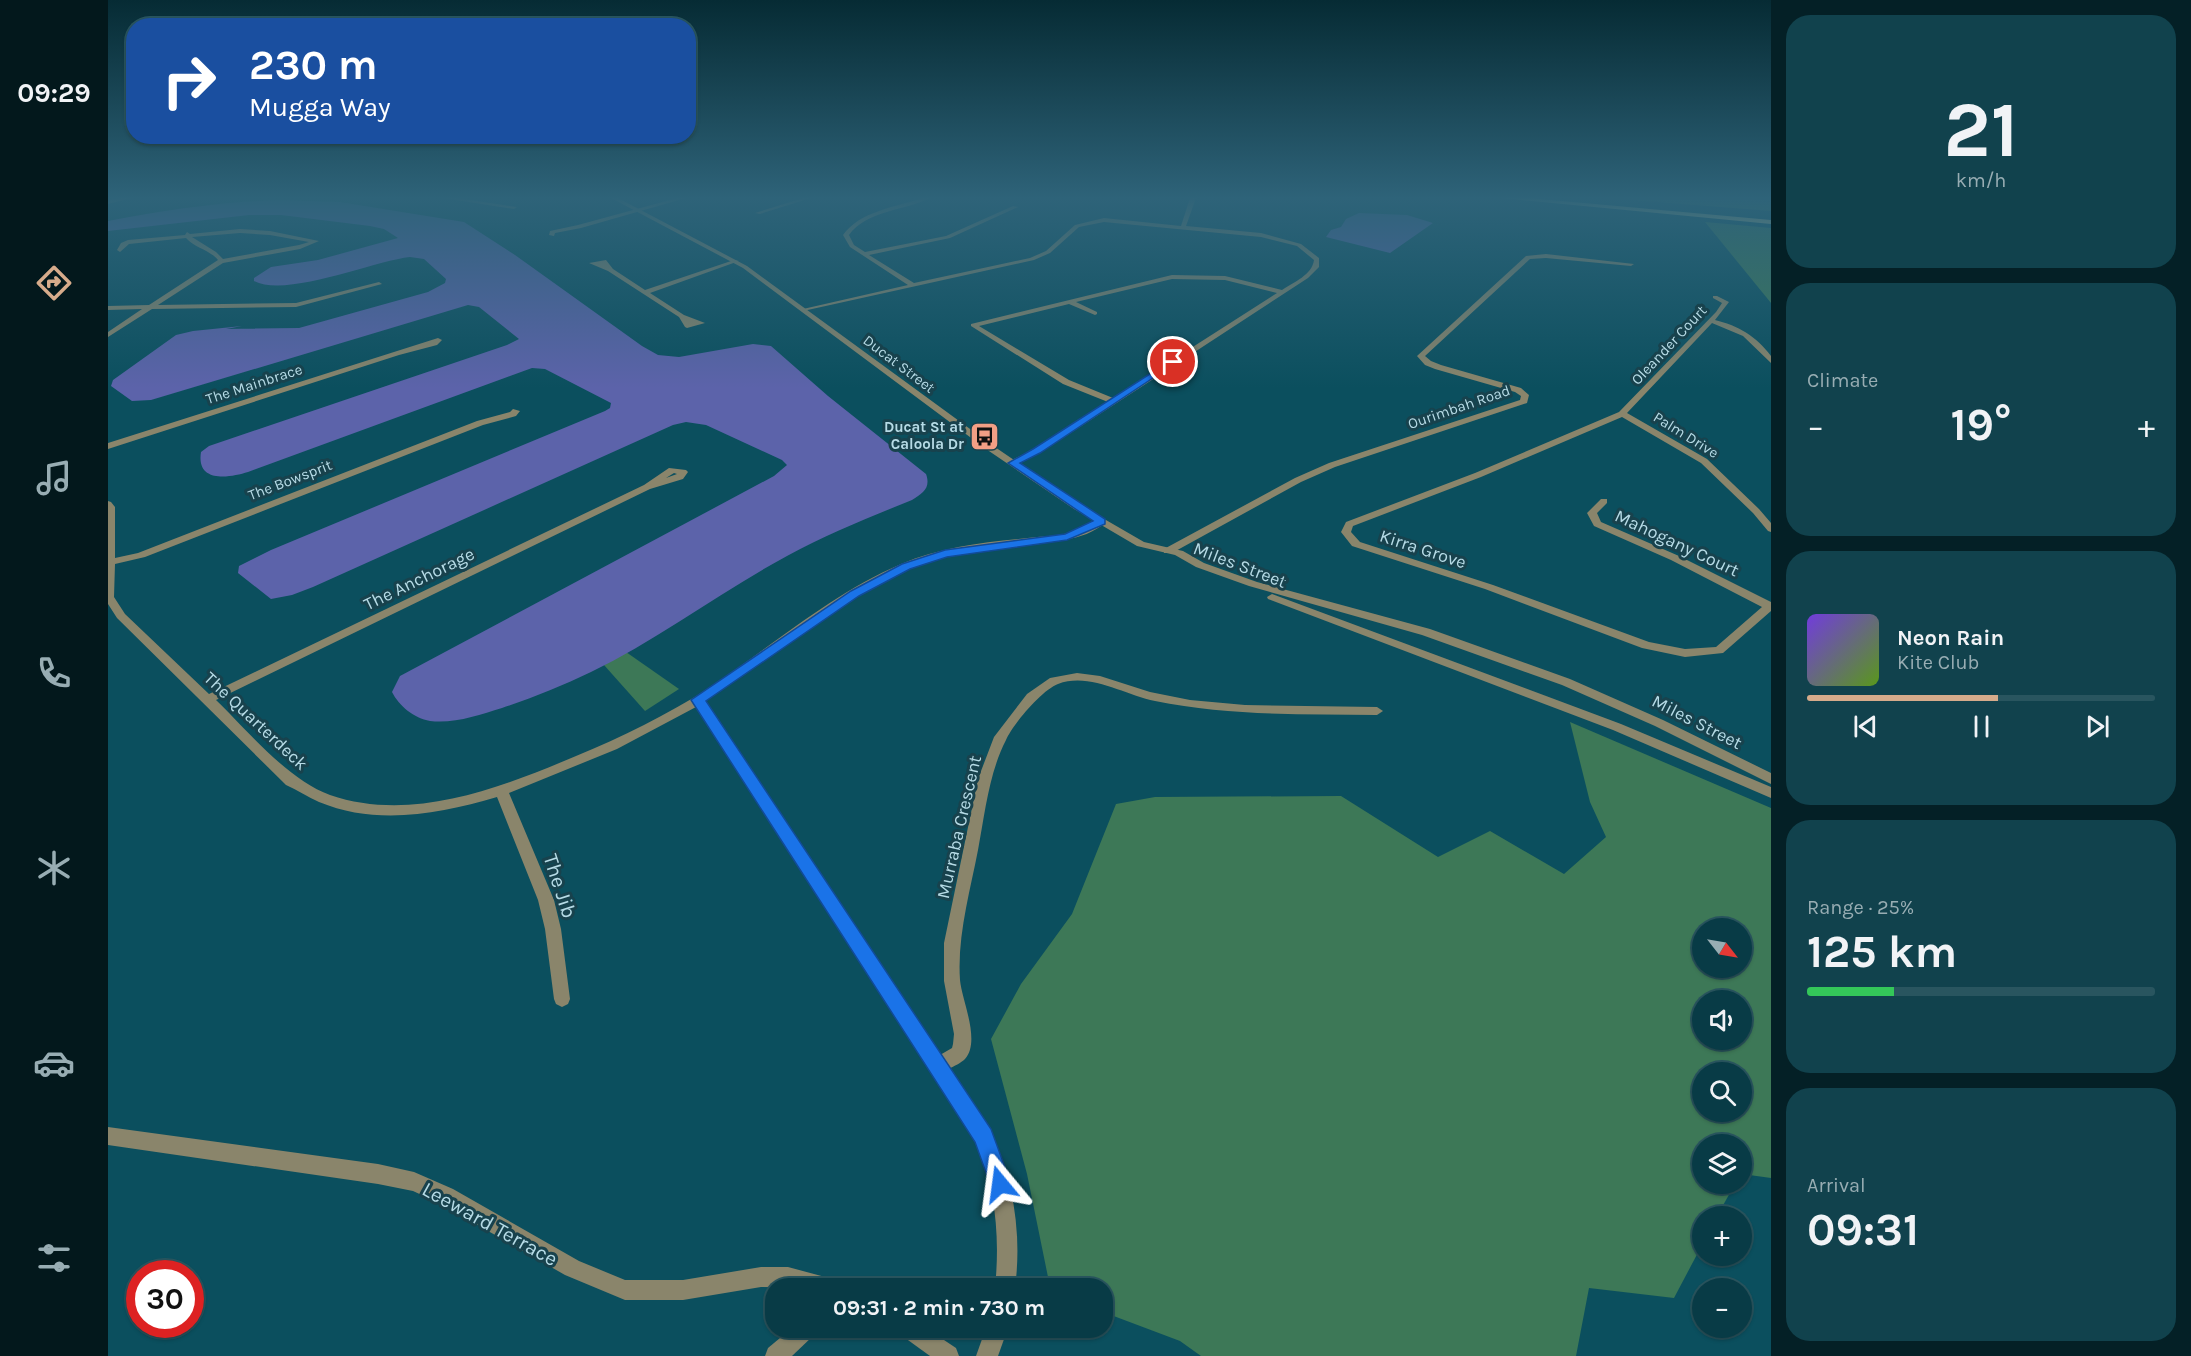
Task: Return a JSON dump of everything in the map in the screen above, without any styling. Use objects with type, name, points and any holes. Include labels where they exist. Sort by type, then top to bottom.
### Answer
[{"type":"street","points":[[108,335],[221,261]]},
{"type":"street","points":[[645,292],[735,261]]},
{"type":"street","name":"Ducat Street","points":[[736,261],[1013,463],[1101,522],[1141,544],[1168,551]]},
{"type":"street","points":[[875,261],[915,286]]},
{"type":"street","points":[[805,310],[1022,261]]},
{"type":"street","points":[[1013,463],[1037,451],[1306,277],[1316,267],[1317,261]]},
{"type":"street","name":"Ourimbah Road","points":[[1168,551],[1282,488],[1332,465],[1524,401],[1526,395],[1518,390],[1438,367],[1428,363],[1421,356],[1523,261]]},
{"type":"street","name":"Ourimbah Road","points":[[1602,261],[1631,264]]},
{"type":"street","points":[[610,270],[682,316]]},
{"type":"street","points":[[1113,401],[1066,382],[973,325],[1180,277],[1225,278],[1283,291]]},
{"type":"street","points":[[108,309],[296,305],[377,286],[380,285],[370,284],[338,295]]},
{"type":"street","name":"Oleander Court","points":[[1622,414],[1711,321],[1726,302],[1715,297]]},
{"type":"street","points":[[1070,302],[1095,313]]},
{"type":"street","points":[[1711,321],[1739,329],[1752,337],[1771,361]]},
{"type":"street","name":"The Mainbrace","points":[[108,446],[408,349]]},
{"type":"street","name":"Palm Drive","points":[[1622,414],[1704,461],[1756,511],[1771,529]]},
{"type":"street","name":"Kirra Grove","points":[[1622,414],[1478,475],[1349,524],[1346,532],[1356,544],[1489,587],[1646,645],[1685,653],[1719,650],[1770,605]]},
{"type":"street","name":"The Bowsprit","points":[[110,562],[141,555],[480,423]]},
{"type":"street","name":"The Anchorage","points":[[206,700],[646,487]]},
{"type":"street","name":"Mahogany Court","points":[[1604,501],[1592,513],[1597,524],[1676,558],[1770,605]]},
{"type":"street","name":"The Quarterdeck","points":[[108,504],[110,507],[109,597],[115,609],[291,781],[323,800],[350,807],[397,811],[443,807],[501,791],[626,740],[698,700],[855,594],[906,566],[945,553],[1067,537],[1101,522]]},
{"type":"street","name":"Palm Drive","points":[[1756,511],[1771,520]]},
{"type":"street","name":"Miles Street","points":[[1168,551],[1181,554],[1200,565],[1246,581],[1426,632],[1566,682],[1659,723],[1771,779]]},
{"type":"street","name":"Miles Street","points":[[1168,551],[1184,564],[1539,696],[1654,742],[1771,793]]},
{"type":"street","name":"Murraba Crescent","points":[[939,1066],[959,1053],[962,1044],[963,1034],[952,981],[952,943],[985,779],[1000,737],[1031,697],[1054,681],[1077,677],[1100,680],[1149,696],[1190,704],[1245,709],[1377,711]]},
{"type":"street","points":[[698,700],[983,1136],[997,1169],[1006,1209],[1007,1278]]},
{"type":"street","name":"The Jib","points":[[501,791],[546,900],[553,929],[562,999]]},
{"type":"street","name":"Leeward Terrace","points":[[108,1136],[378,1173],[414,1182],[446,1197],[572,1268],[625,1290],[683,1290],[761,1277],[792,1278]]},
{"type":"street","points":[[776,1356],[796,1338]]},
{"type":"street","points":[[922,1338],[948,1356]]},
{"type":"street","points":[[987,1356],[993,1338]]},
{"type":"green space","points":[[1737,261],[1771,261],[1771,303]]},
{"type":"green space","points":[[626,652],[679,689],[645,711],[604,665]]},
{"type":"green space","points":[[1570,722],[1771,808],[1771,1178],[1752,1175],[1752,1134],[1692,1134],[1692,1194],[1729,1194],[1723,1206],[1692,1206],[1692,1264],[1674,1298],[1589,1288],[1576,1356],[1201,1356],[1180,1341],[1113,1316],[1113,1278],[1048,1277],[1027,1174],[991,1039],[1021,984],[1072,914],[1116,804],[1155,797],[1341,796],[1438,857],[1490,831],[1564,874],[1606,837],[1590,802]]},
{"type":"water","points":[[309,261],[389,261],[308,282],[269,285],[254,281],[254,278],[271,267]]},
{"type":"water","points":[[427,261],[524,261],[658,355],[679,357],[753,344],[771,346],[828,396],[926,474],[927,487],[912,500],[833,533],[787,556],[641,645],[558,687],[502,708],[466,718],[439,722],[418,717],[403,707],[392,692],[400,676],[774,476],[787,465],[782,460],[706,425],[686,422],[673,425],[313,587],[292,595],[271,599],[238,573],[239,566],[271,550],[605,411],[610,408],[611,403],[545,369],[532,368],[248,472],[232,476],[215,476],[204,469],[201,452],[209,446],[519,339],[479,307],[468,305],[151,400],[132,401],[111,386],[113,380],[176,335],[242,326],[226,329],[299,328],[428,292],[445,283],[446,279]]},
{"type":"place","name":"Ducat St at Caloola Dr","points":[[985,436]]},
{"type":"route","points":[[1000,1184],[997,1169],[983,1136],[698,700],[855,594],[906,566],[945,553],[1067,537],[1101,522],[1013,463],[1037,451],[1173,362]]}]
